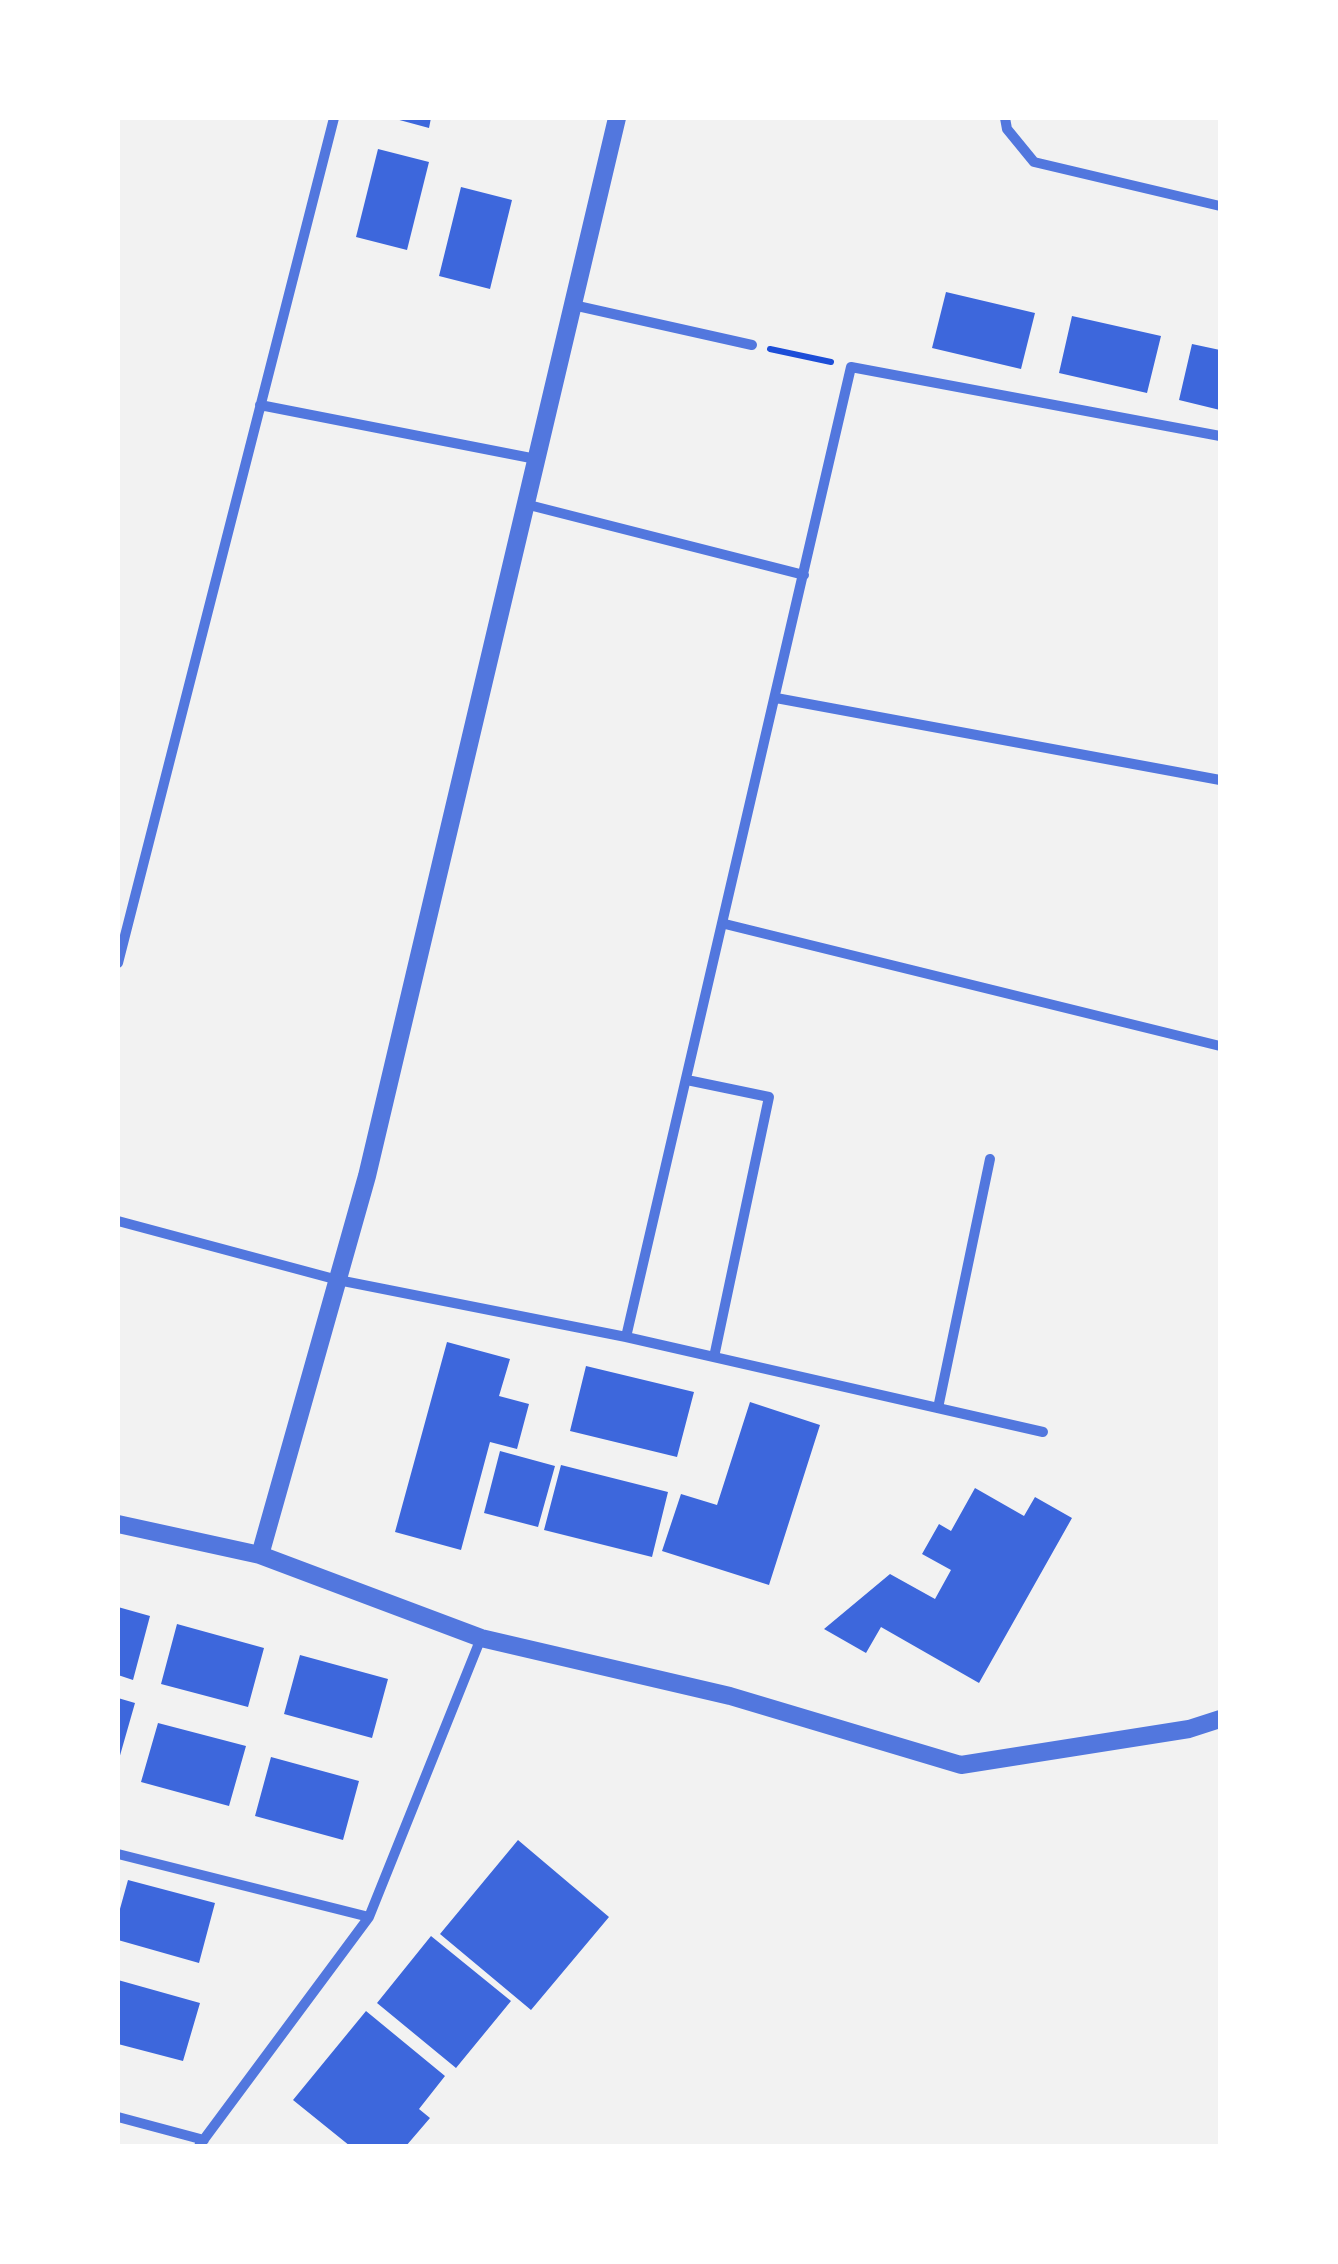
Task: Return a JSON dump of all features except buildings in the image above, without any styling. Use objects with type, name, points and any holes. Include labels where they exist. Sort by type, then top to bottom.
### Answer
[{"type":"street","points":[[118,963],[334,118]]},
{"type":"street","points":[[260,1555],[367,1176],[617,118]]},
{"type":"street","points":[[1005,118],[1006,128],[1034,162],[1220,206]]},
{"type":"street","points":[[572,305],[752,345]]},
{"type":"street","points":[[626,1337],[852,367],[1220,436]]},
{"type":"street","points":[[260,405],[536,459]]},
{"type":"street","points":[[526,504],[804,575]]},
{"type":"street","points":[[776,698],[1220,780]]},
{"type":"street","points":[[725,924],[1220,1046]]},
{"type":"street","points":[[688,1080],[770,1096],[714,1357]]},
{"type":"street","points":[[938,1408],[990,1159]]},
{"type":"street","points":[[118,1221],[338,1280],[626,1337],[1042,1432]]},
{"type":"street","points":[[118,1524],[260,1555],[482,1638],[730,1696],[961,1765],[1190,1729],[1220,1719]]},
{"type":"street","points":[[118,2117],[202,2143],[369,1917],[482,1638]]},
{"type":"street","points":[[118,1854],[369,1917]]},
{"type":"path","points":[[752,345],[852,367]]}]
